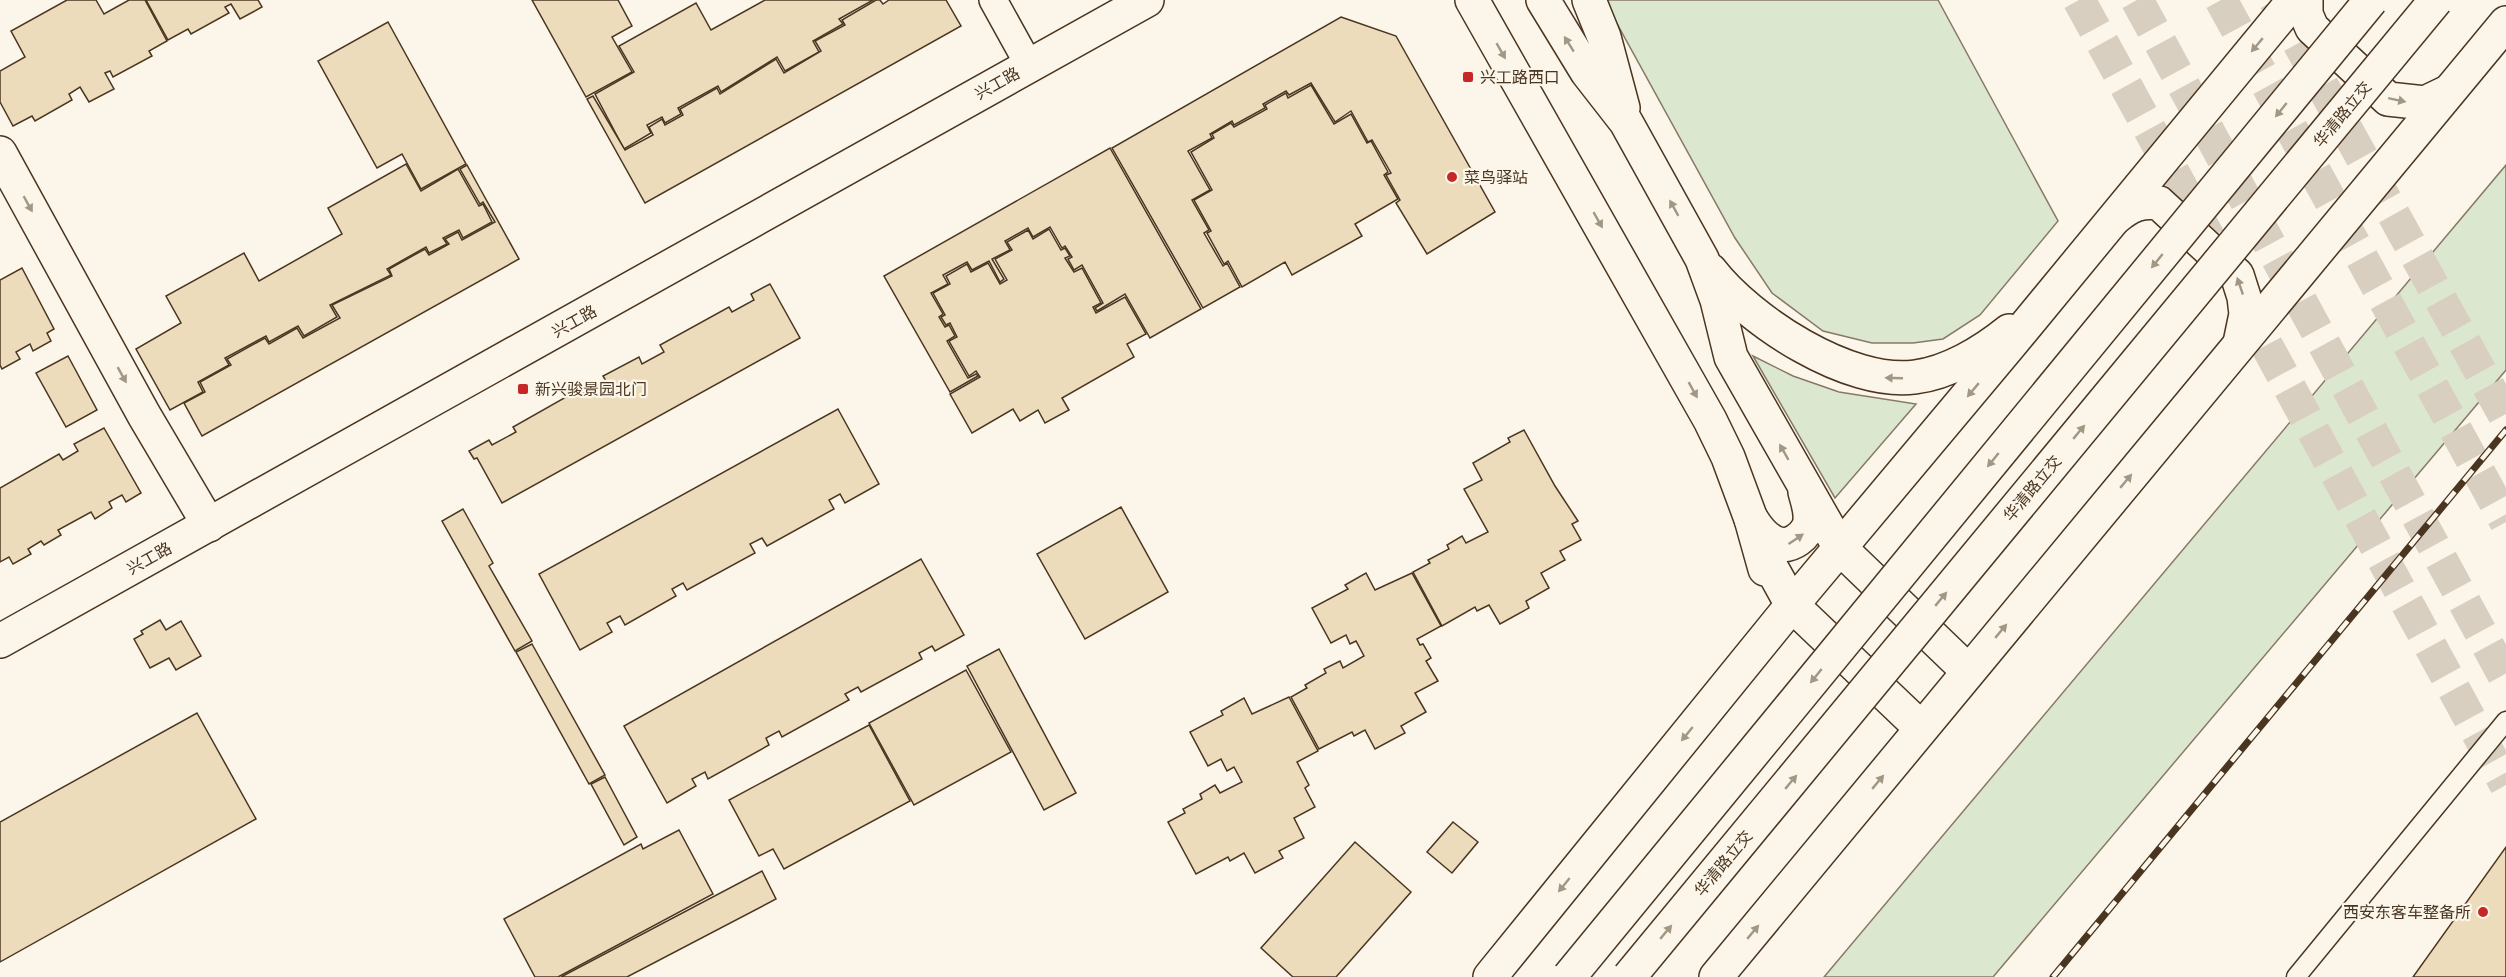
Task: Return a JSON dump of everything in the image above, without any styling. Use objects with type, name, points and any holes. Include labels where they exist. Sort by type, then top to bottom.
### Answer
[{"type":"main road","name":"兴工路","points":[[0,641],[1147,0]]},
{"type":"main road","points":[[1472,0],[1710,420],[1728,457],[1756,533],[1765,567],[1766,586],[1758,626],[1737,667],[1714,701]]},
{"type":"main road","points":[[1543,0],[1587,72],[1626,122],[1640,145]]},
{"type":"main road","points":[[1589,0],[1604,37],[1624,113],[1702,259],[1716,278],[1793,342],[1865,373],[1897,378],[1928,375],[1944,369],[1995,341],[2032,312],[2066,277]]},
{"type":"main road","points":[[1490,977],[1792,605],[2294,0]]},
{"type":"main road","points":[[2306,0],[2306,14],[2312,28],[2388,99],[2425,103],[2448,92]]},
{"type":"main road","points":[[1569,977],[2371,0]]},
{"type":"main road","name":"华清路立交","points":[[1629,977],[2436,0]]},
{"type":"main road","points":[[1716,977],[2506,23]]},
{"type":"main road","points":[[0,153],[144,415],[209,525]]},
{"type":"main road","points":[[2111,221],[2136,204],[2159,203],[2236,275],[2244,297],[2246,314],[2240,343]]},
{"type":"main road","points":[[1702,259],[1717,300],[1731,357],[1840,548],[1968,671]]},
{"type":"main road","points":[[1756,533],[1762,534],[1776,544],[1791,544],[1799,539],[1808,529],[1810,521],[1802,485]]},
{"type":"main road","points":[[1756,533],[1792,605],[1921,728]]},
{"type":"street","points":[[993,0],[1029,65]]},
{"type":"lane","points":[[2296,977],[2506,721]]},
{"type":"green space","points":[[1604,0],[1938,0],[2058,221],[1980,315],[1943,339],[1913,343],[1872,343],[1823,331],[1772,293],[1735,238]]},
{"type":"green space","points":[[2506,165],[2506,370],[1993,977],[1824,977]]},
{"type":"green space","points":[[1753,356],[1793,376],[1839,392],[1916,404],[1835,498]]},
{"type":"building","points":[[67,0],[96,0],[104,14],[129,0],[145,0],[167,41],[149,51],[152,56],[113,77],[110,71],[105,73],[114,89],[89,102],[80,87],[69,94],[72,100],[35,121],[32,116],[13,126],[0,102],[0,71],[25,57],[11,31]]},
{"type":"building","points":[[146,0],[258,0],[262,7],[240,19],[231,4],[225,7],[229,13],[191,34],[188,29],[168,40]]},
{"type":"building","points":[[532,0],[618,0],[632,26],[612,37],[632,72],[586,97]]},
{"type":"building","points":[[765,0],[873,0],[839,19],[843,24],[813,41],[819,52],[785,71],[777,57],[721,92],[718,86],[678,108],[681,114],[665,123],[662,117],[647,125],[651,133],[624,149],[595,94],[634,72],[619,46],[696,3],[711,30]]},
{"type":"building","points":[[876,0],[880,0],[883,4],[889,0],[946,0],[961,26],[645,203],[587,99],[593,96],[625,150],[653,135],[649,127],[662,119],[665,125],[683,115],[680,109],[717,88],[720,94],[776,59],[784,73],[821,51],[815,41],[845,25],[842,20]]},
{"type":"building","points":[[1341,17],[1396,36],[1495,212],[1427,254],[1396,203],[1400,200],[1386,175],[1391,173],[1372,140],[1368,142],[1351,111],[1335,122],[1311,83],[1289,95],[1286,91],[1263,104],[1265,108],[1234,125],[1232,121],[1210,134],[1212,138],[1188,151],[1210,190],[1192,200],[1209,230],[1204,233],[1223,266],[1227,263],[1240,287],[1203,308],[1112,148]]},
{"type":"building","points":[[388,22],[466,164],[421,189],[402,154],[377,168],[318,61]]},
{"type":"building","points":[[1311,85],[1334,124],[1351,114],[1367,143],[1371,141],[1388,172],[1384,175],[1398,199],[1355,224],[1362,236],[1292,275],[1285,262],[1242,287],[1228,261],[1224,264],[1207,233],[1211,231],[1194,200],[1212,190],[1191,152],[1214,138],[1212,134],[1231,123],[1234,127],[1267,109],[1265,105],[1286,93],[1288,98]]},
{"type":"building","points":[[1110,148],[1201,309],[1150,338],[1125,294],[1097,311],[1095,308],[1103,303],[1082,265],[1074,270],[1068,259],[1072,257],[1065,246],[1062,248],[1050,227],[1033,237],[1028,228],[1005,241],[1010,250],[992,259],[1004,279],[1000,282],[989,261],[972,270],[967,262],[943,275],[948,284],[931,293],[943,314],[939,317],[945,327],[949,325],[955,336],[947,341],[968,378],[976,374],[978,376],[950,392],[884,276]]},
{"type":"building","points":[[406,164],[421,191],[458,169],[479,206],[483,204],[492,222],[463,238],[459,230],[443,238],[447,244],[429,253],[426,247],[387,269],[391,275],[330,305],[337,317],[304,336],[298,326],[269,342],[266,336],[225,358],[229,365],[198,382],[203,392],[170,410],[136,349],[181,323],[166,296],[244,253],[259,281],[342,234],[328,208]]},
{"type":"building","points":[[467,165],[519,259],[202,436],[184,403],[205,392],[200,382],[231,365],[227,359],[265,338],[269,344],[297,328],[303,338],[340,318],[332,305],[392,276],[389,269],[425,249],[429,255],[449,244],[445,239],[458,232],[462,240],[495,222],[483,202],[480,204],[460,169]]},
{"type":"building","points":[[1049,229],[1061,250],[1065,248],[1070,256],[1065,258],[1074,272],[1082,268],[1101,303],[1093,307],[1096,313],[1125,297],[1146,334],[1127,344],[1134,357],[1062,398],[1069,410],[1045,423],[1038,410],[1020,421],[1013,409],[972,433],[950,394],[980,377],[976,371],[969,376],[949,341],[957,337],[950,323],[946,325],[941,317],[945,315],[933,293],[950,284],[946,276],[967,264],[971,272],[988,263],[1000,284],[1007,280],[995,259],[1012,250],[1007,242],[1028,230],[1033,239]]},
{"type":"building","points":[[22,268],[54,329],[47,333],[51,341],[33,351],[30,344],[16,352],[20,359],[2,369],[0,365],[0,280]]},
{"type":"building","points":[[770,284],[800,338],[502,503],[477,458],[474,459],[469,451],[489,440],[492,445],[516,432],[513,427],[580,389],[582,394],[606,381],[603,376],[639,357],[642,364],[664,352],[660,345],[729,307],[732,312],[754,300],[751,294]]},
{"type":"building","points":[[68,356],[97,410],[66,427],[36,373]]},
{"type":"building","points":[[838,409],[879,484],[845,503],[840,494],[829,500],[834,509],[767,546],[762,538],[750,544],[755,553],[687,590],[683,583],[672,589],[676,596],[625,625],[620,616],[607,623],[612,632],[580,650],[539,574]]},
{"type":"building","points":[[104,428],[141,493],[126,502],[122,495],[109,502],[112,508],[95,519],[91,512],[58,530],[61,535],[44,545],[41,541],[28,549],[31,554],[13,564],[9,557],[0,562],[0,488],[59,454],[63,460],[78,451],[74,444]]},
{"type":"building","points":[[1524,430],[1555,486],[1578,521],[1572,524],[1581,540],[1560,551],[1565,560],[1541,573],[1549,588],[1526,601],[1529,608],[1500,624],[1489,605],[1477,611],[1475,607],[1442,626],[1413,572],[1430,563],[1428,560],[1449,549],[1447,545],[1462,536],[1466,543],[1488,532],[1464,489],[1482,480],[1473,463],[1510,442],[1508,438]]},
{"type":"building","points":[[1121,507],[1168,592],[1085,639],[1037,554]]},
{"type":"building","points":[[463,509],[493,563],[489,566],[532,641],[515,651],[442,521]]},
{"type":"building","points":[[921,559],[964,635],[935,651],[932,646],[919,653],[922,659],[861,692],[858,687],[845,694],[849,700],[782,737],[779,731],[766,738],[769,745],[708,779],[705,772],[692,779],[696,786],[667,803],[624,726]]},
{"type":"building","points":[[1366,573],[1375,590],[1412,573],[1441,626],[1417,639],[1420,645],[1423,644],[1431,658],[1426,661],[1438,681],[1415,693],[1426,712],[1401,726],[1405,733],[1375,749],[1365,730],[1354,736],[1352,732],[1319,749],[1291,697],[1307,688],[1305,685],[1326,673],[1324,669],[1340,661],[1343,668],[1364,656],[1356,641],[1350,644],[1346,635],[1331,643],[1312,608],[1348,589],[1345,585]]},
{"type":"building","points":[[160,620],[166,630],[181,621],[201,656],[176,670],[169,658],[150,668],[134,639],[143,634],[141,631]]},
{"type":"building","points":[[532,644],[605,775],[589,784],[516,652]]},
{"type":"building","points":[[999,649],[1076,793],[1044,810],[967,666]]},
{"type":"building","points":[[966,670],[1011,752],[914,805],[869,723]]},
{"type":"building","points":[[1289,697],[1318,751],[1297,762],[1309,785],[1305,788],[1315,807],[1294,818],[1304,838],[1279,851],[1283,858],[1255,873],[1244,853],[1230,861],[1228,857],[1196,874],[1168,822],[1185,813],[1183,809],[1202,799],[1200,794],[1215,785],[1220,793],[1242,782],[1234,767],[1227,771],[1221,759],[1208,766],[1190,732],[1223,715],[1221,711],[1244,698],[1252,714]]},
{"type":"building","points":[[197,713],[256,819],[0,962],[0,822]]},
{"type":"building","points":[[869,725],[910,801],[784,869],[773,849],[759,856],[729,800]]},
{"type":"building","points":[[605,777],[637,837],[624,845],[591,784]]},
{"type":"building","points":[[1453,822],[1478,842],[1452,873],[1427,852]]},
{"type":"building","points":[[679,830],[713,894],[558,977],[535,977],[504,919],[641,844],[643,849]]},
{"type":"building","points":[[1355,842],[1411,892],[1336,977],[1293,977],[1261,948]]},
{"type":"building","name":"西安东客车整备所","points":[[2506,847],[2506,977],[2413,977]]},
{"type":"building","points":[[762,871],[776,899],[627,977],[561,977]]},
{"type":"tunnel","points":[[2079,0],[2209,238]]},
{"type":"tunnel","points":[[2137,0],[2506,679]]},
{"type":"tunnel","points":[[2221,0],[2506,522]]},
{"type":"tunnel","points":[[2275,0],[2506,418]]},
{"type":"tunnel","points":[[2243,302],[2506,785]]},
{"type":"railway","points":[[2053,977],[2506,430]]},
{"type":"place","name":"兴工路西口","points":[[1468,77]]},
{"type":"place","name":"菜鸟驿站","points":[[1452,177]]},
{"type":"place","name":"新兴骏景园北门","points":[[523,389]]},
{"type":"place","name":"西安东客车整备所","points":[[2483,912]]}]
